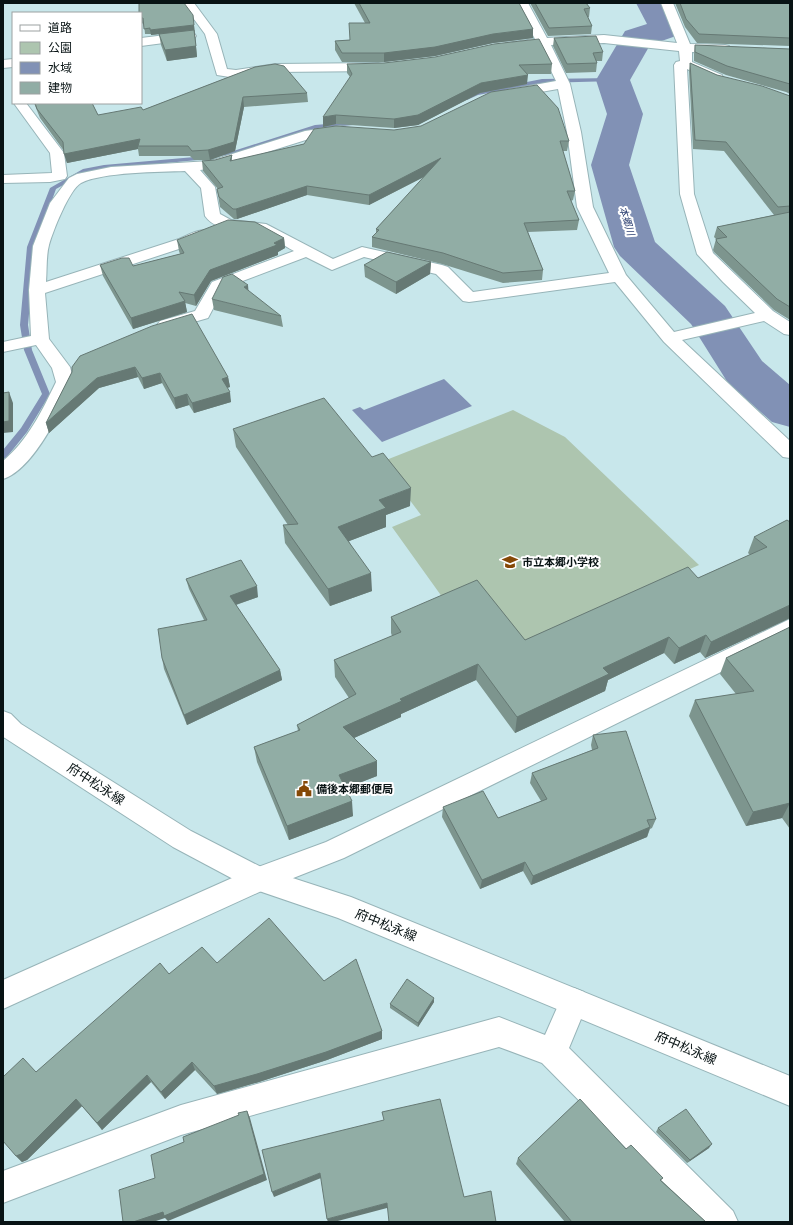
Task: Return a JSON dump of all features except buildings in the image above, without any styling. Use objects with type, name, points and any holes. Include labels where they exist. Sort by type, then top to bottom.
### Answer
[{"type":"street","points":[[188,3],[190,8],[211,34],[222,72],[236,74],[276,68],[391,66]]},
{"type":"street","points":[[522,3],[564,84],[574,132],[585,207],[619,277],[670,338],[790,452]]},
{"type":"street","points":[[666,3],[685,48],[686,64]]},
{"type":"street","points":[[142,42],[211,34]]},
{"type":"street","points":[[500,47],[543,42],[604,39],[685,48],[736,49]]},
{"type":"street","points":[[727,80],[686,64],[680,65],[687,194],[705,254],[762,317],[790,329]]},
{"type":"street","points":[[501,95],[564,84]]},
{"type":"street","points":[[3,472],[20,457],[47,420],[65,382],[68,364],[40,339],[37,290],[41,246],[67,178],[57,153],[16,104]]},
{"type":"street","points":[[3,179],[82,177],[111,171],[212,165],[310,134],[336,130],[358,131]]},
{"type":"street","points":[[189,167],[208,187],[213,216],[227,224],[262,227],[332,265],[362,252],[442,270],[469,298],[619,277]]},
{"type":"street","points":[[37,290],[185,242],[227,224]]},
{"type":"street","points":[[148,331],[202,314],[218,285],[306,252]]},
{"type":"street","points":[[670,338],[762,317]]},
{"type":"street","points":[[3,347],[40,339]]},
{"type":"street","points":[[3,995],[259,879],[335,850],[790,628]]},
{"type":"street","name":"府中松永線","points":[[3,721],[13,731],[182,839],[259,879],[341,906],[790,1091]]},
{"type":"street","points":[[552,1052],[574,1002]]},
{"type":"street","points":[[3,1187],[182,1120],[499,1032],[552,1052],[722,1222]]},
{"type":"green space","points":[[513,410],[565,437],[699,565],[523,643],[445,601],[392,527],[421,515],[381,462]]},
{"type":"water","points":[[444,379],[472,406],[382,442],[352,410],[360,407],[364,410]]},
{"type":"waterway","name":"本郷川","points":[[652,3],[665,29],[637,38],[613,80],[625,114],[610,165],[635,247],[709,316],[745,372],[790,411]]},
{"type":"waterway","points":[[467,98],[476,94],[542,81],[613,80]]},
{"type":"waterway","points":[[224,155],[317,126],[351,124]]},
{"type":"waterway","points":[[3,456],[24,430],[46,394],[28,350],[24,325],[31,247],[53,188],[83,171],[104,167],[206,158]]},
{"type":"place","name":"市立本郷小学校","points":[[510,562]]},
{"type":"place","name":"備後本郷郵便局","points":[[304,789]]}]
